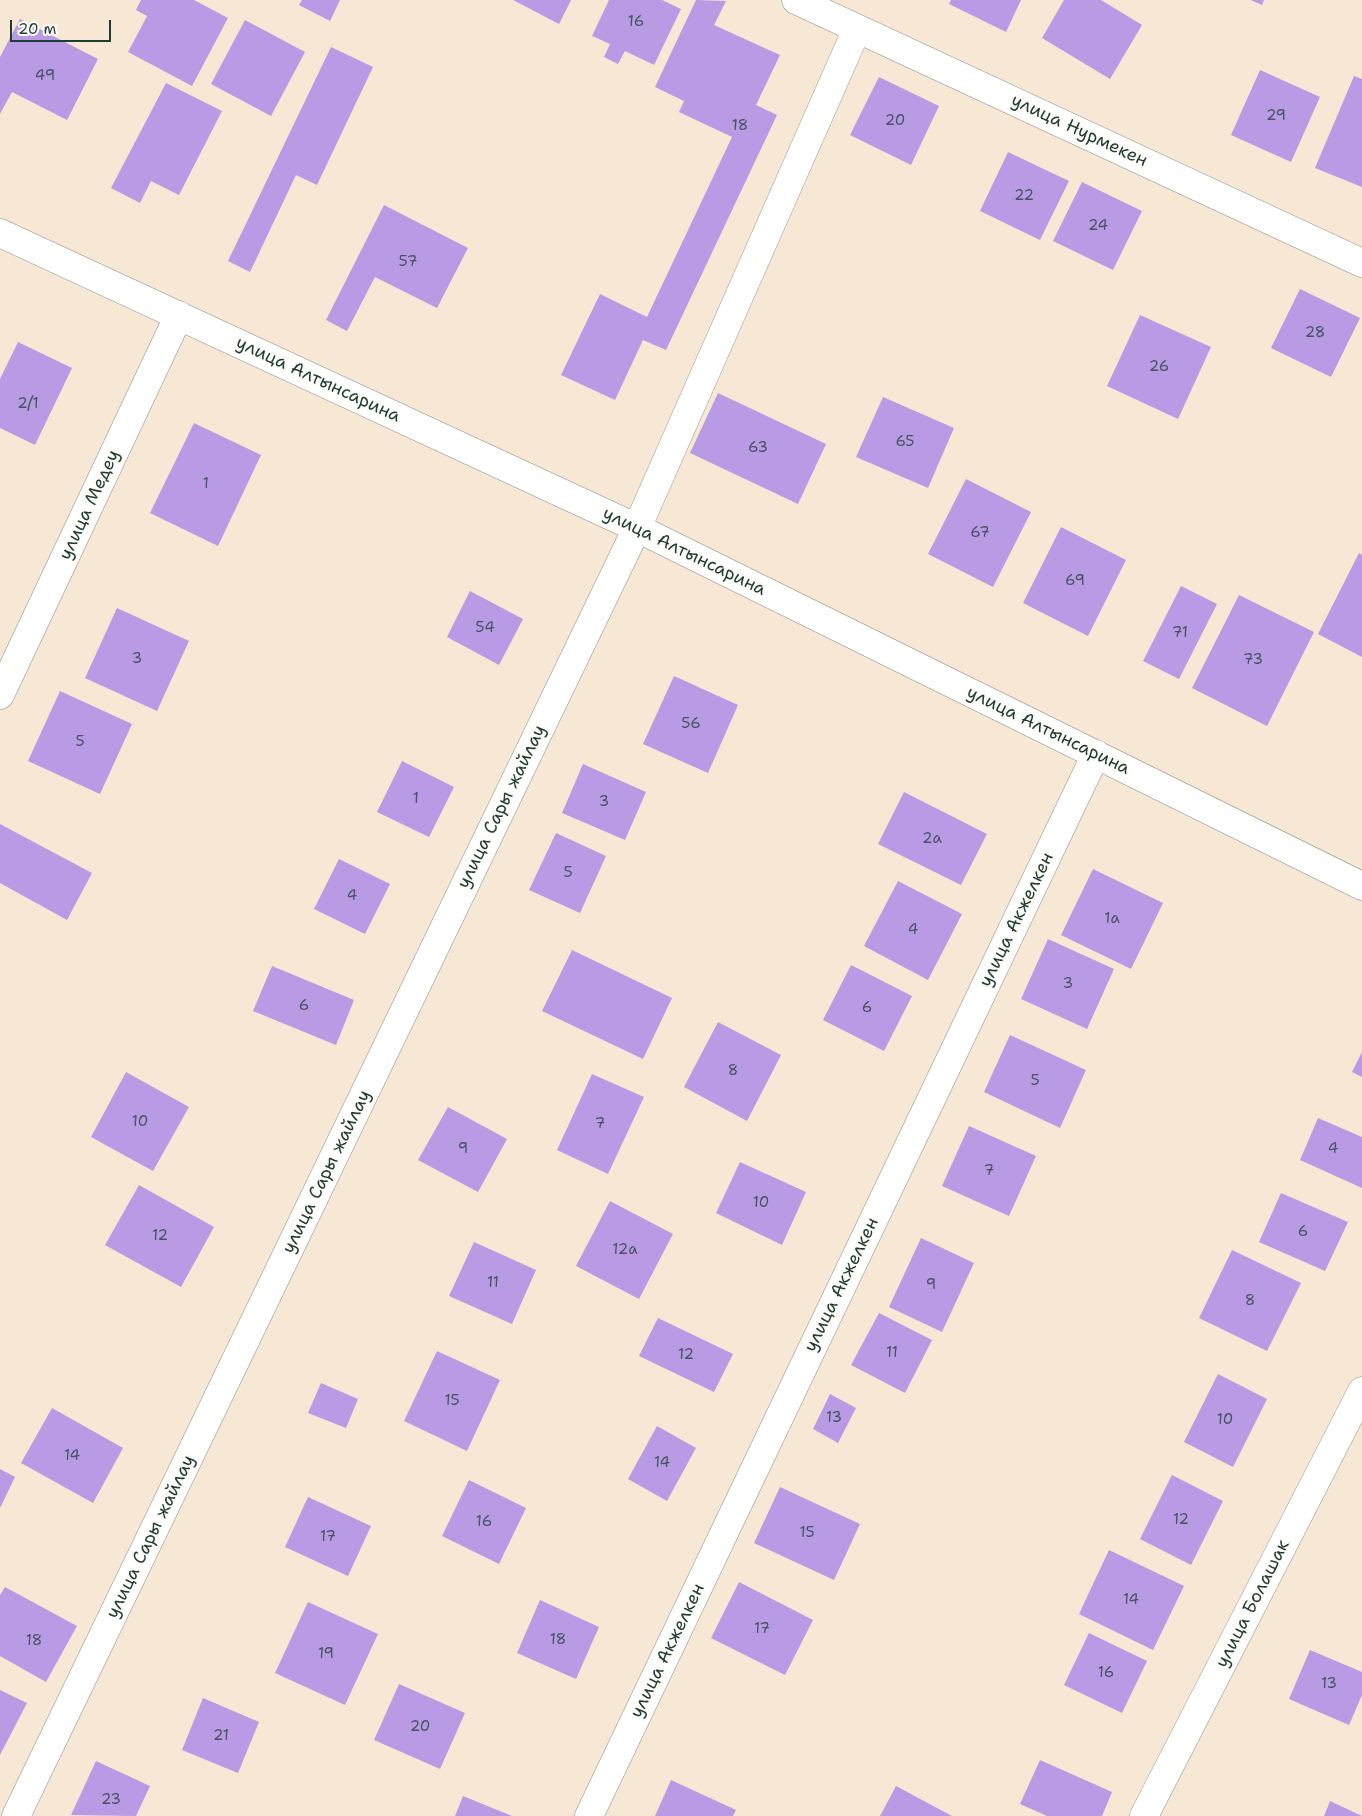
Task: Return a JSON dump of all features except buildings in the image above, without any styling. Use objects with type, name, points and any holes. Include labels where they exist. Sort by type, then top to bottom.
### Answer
[{"type":"street","name":"улица Нурмекен","points":[[796,0],[1362,263]]},
{"type":"street","name":"улица Сары жайлау","points":[[16,1816],[637,528],[858,28]]},
{"type":"street","name":"улица Алтынсарина","points":[[0,233],[637,528],[1362,886]]},
{"type":"street","name":"улица Медеу","points":[[0,695],[179,315]]},
{"type":"street","name":"улица Акжелкен","points":[[589,1816],[1096,754]]},
{"type":"street","name":"улица Болашак","points":[[1144,1816],[1362,1391]]}]
